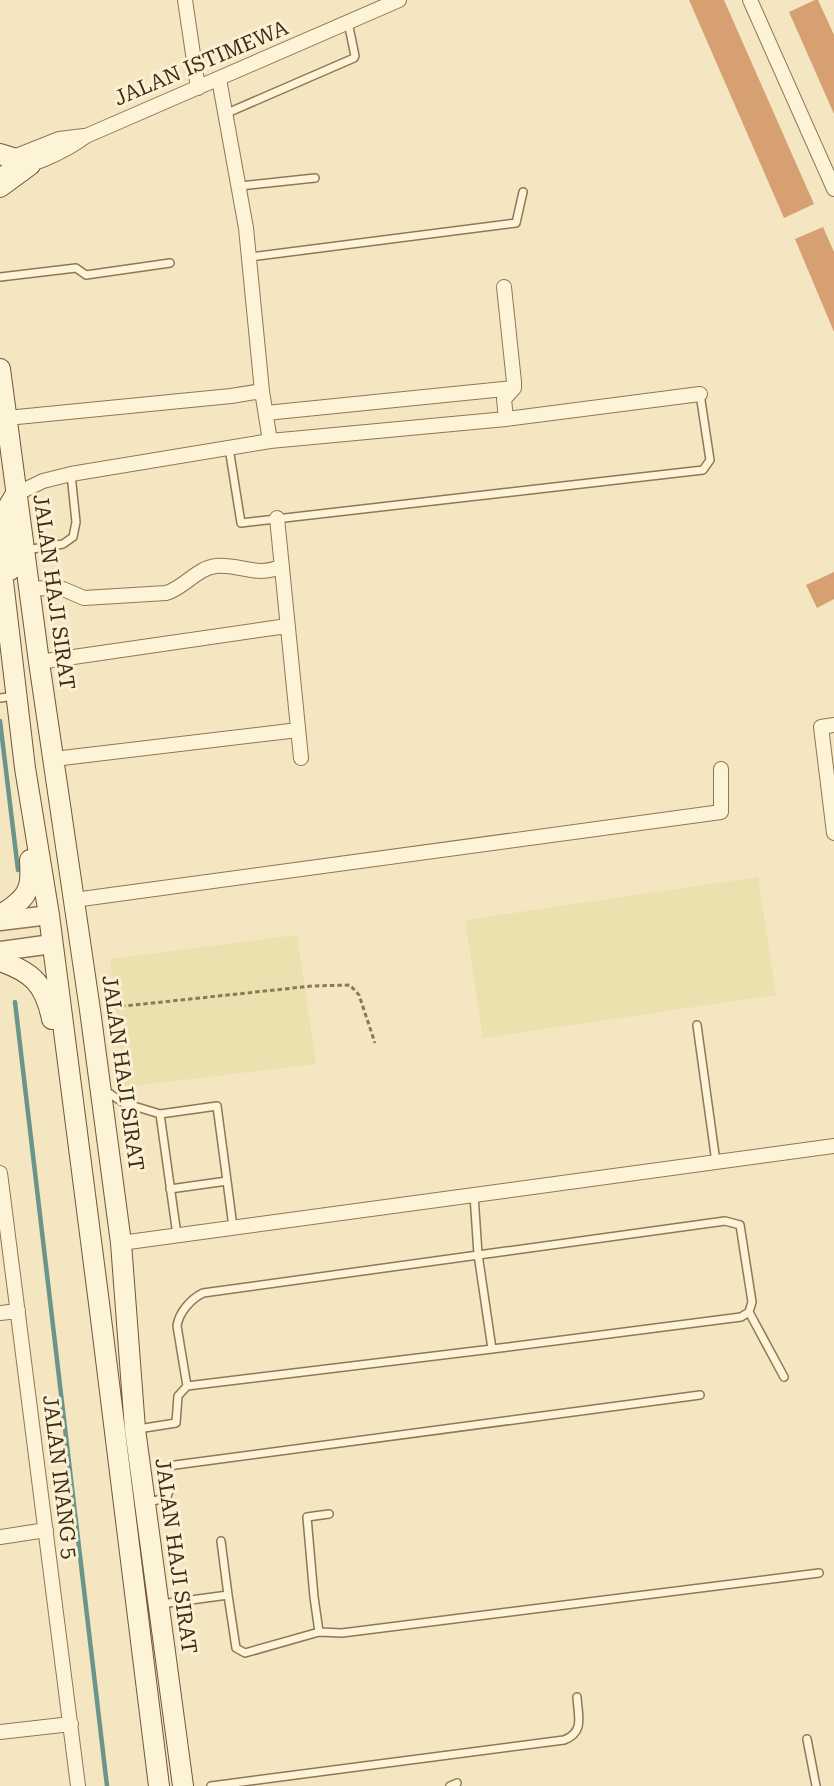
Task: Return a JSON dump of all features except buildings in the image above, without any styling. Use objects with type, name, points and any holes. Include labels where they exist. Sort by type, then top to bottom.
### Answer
[{"type":"main road","points":[[0,187],[7,180],[11,160]]},
{"type":"main road","name":"JALAN HAJI SIRAT","points":[[0,369],[39,662],[101,1088],[121,1243],[135,1429],[183,1786]]},
{"type":"main road","points":[[11,656],[15,605],[4,514],[16,494]]},
{"type":"main road","name":"JALAN HAJI SIRAT","points":[[0,556],[11,656],[8,697],[25,768],[55,929],[159,1786]]},
{"type":"main road","points":[[39,662],[42,727],[65,912],[55,929],[70,941],[77,992],[90,1010]]},
{"type":"main road","points":[[0,914],[5,913],[24,898],[31,885],[25,768]]},
{"type":"main road","points":[[0,961],[22,969],[36,981],[48,1000],[84,1242],[100,1311]]},
{"type":"street","points":[[185,0],[198,88]]},
{"type":"street","name":"JALAN ISTIMEWA","points":[[0,174],[11,160],[59,139],[87,136],[399,0]]},
{"type":"street","points":[[750,0],[834,189]]},
{"type":"street","points":[[219,79],[224,114],[240,186],[250,257],[262,391],[270,441]]},
{"type":"street","points":[[504,287],[514,387],[504,399],[506,419]]},
{"type":"street","points":[[266,413],[514,387]]},
{"type":"street","points":[[7,418],[262,391]]},
{"type":"street","points":[[16,494],[43,481],[71,474],[270,441],[506,419],[700,394]]},
{"type":"street","points":[[277,518],[301,758]]},
{"type":"street","points":[[29,588],[63,589],[84,598],[166,593],[175,590],[206,569],[217,566],[260,573],[282,566]]},
{"type":"street","points":[[39,662],[287,626]]},
{"type":"street","points":[[834,725],[821,727],[834,833]]},
{"type":"street","points":[[54,759],[298,730]]},
{"type":"street","points":[[74,900],[721,812],[721,769]]},
{"type":"street","points":[[0,921],[55,929]]},
{"type":"street","points":[[0,951],[55,929]]},
{"type":"street","points":[[121,1243],[834,1146]]},
{"type":"street","name":"JALAN INANG 5","points":[[0,1173],[78,1786]]},
{"type":"street","points":[[0,1314],[18,1311]]},
{"type":"street","points":[[0,1537],[46,1530]]},
{"type":"street","points":[[0,1732],[70,1725]]},
{"type":"lane","points":[[224,114],[354,58],[348,22]]},
{"type":"lane","points":[[240,186],[315,178]]},
{"type":"lane","points":[[250,257],[516,223],[523,192]]},
{"type":"lane","points":[[0,277],[76,268],[86,275],[170,263]]},
{"type":"lane","points":[[229,448],[241,523],[703,470],[710,460],[700,394]]},
{"type":"lane","points":[[24,550],[63,544],[73,537],[76,522],[71,474]]},
{"type":"lane","points":[[697,1025],[716,1162]]},
{"type":"lane","points":[[101,1088],[124,1103],[160,1114],[217,1106],[233,1227]]},
{"type":"lane","points":[[160,1114],[177,1235]]},
{"type":"lane","points":[[170,1189],[227,1181]]},
{"type":"lane","points":[[474,1195],[478,1254],[492,1349]]},
{"type":"lane","points":[[135,1429],[176,1423],[178,1396],[187,1386],[741,1317],[749,1312],[752,1302],[740,1225],[725,1221],[203,1293],[196,1296],[178,1316],[177,1326],[187,1386]]},
{"type":"lane","points":[[749,1312],[784,1377]]},
{"type":"lane","points":[[145,1503],[167,1497],[169,1491],[165,1471],[169,1466],[700,1395]]},
{"type":"lane","points":[[319,1632],[307,1517],[328,1514]]},
{"type":"lane","points":[[221,1540],[236,1648],[245,1653],[319,1632],[342,1633],[819,1573]]},
{"type":"lane","points":[[159,1605],[228,1595]]},
{"type":"lane","points":[[211,1786],[564,1740],[573,1737],[579,1728],[577,1697]]},
{"type":"lane","points":[[807,1739],[816,1786]]},
{"type":"path","points":[[90,1010],[312,986],[350,985],[359,995],[375,1043]]},
{"type":"shaded area","points":[[758,877],[776,995],[483,1038],[465,920]]},
{"type":"shaded area","points":[[297,935],[316,1064],[125,1087],[110,959]]},
{"type":"waterway","points":[[0,721],[18,870]]},
{"type":"waterway","points":[[15,1002],[107,1786]]}]
